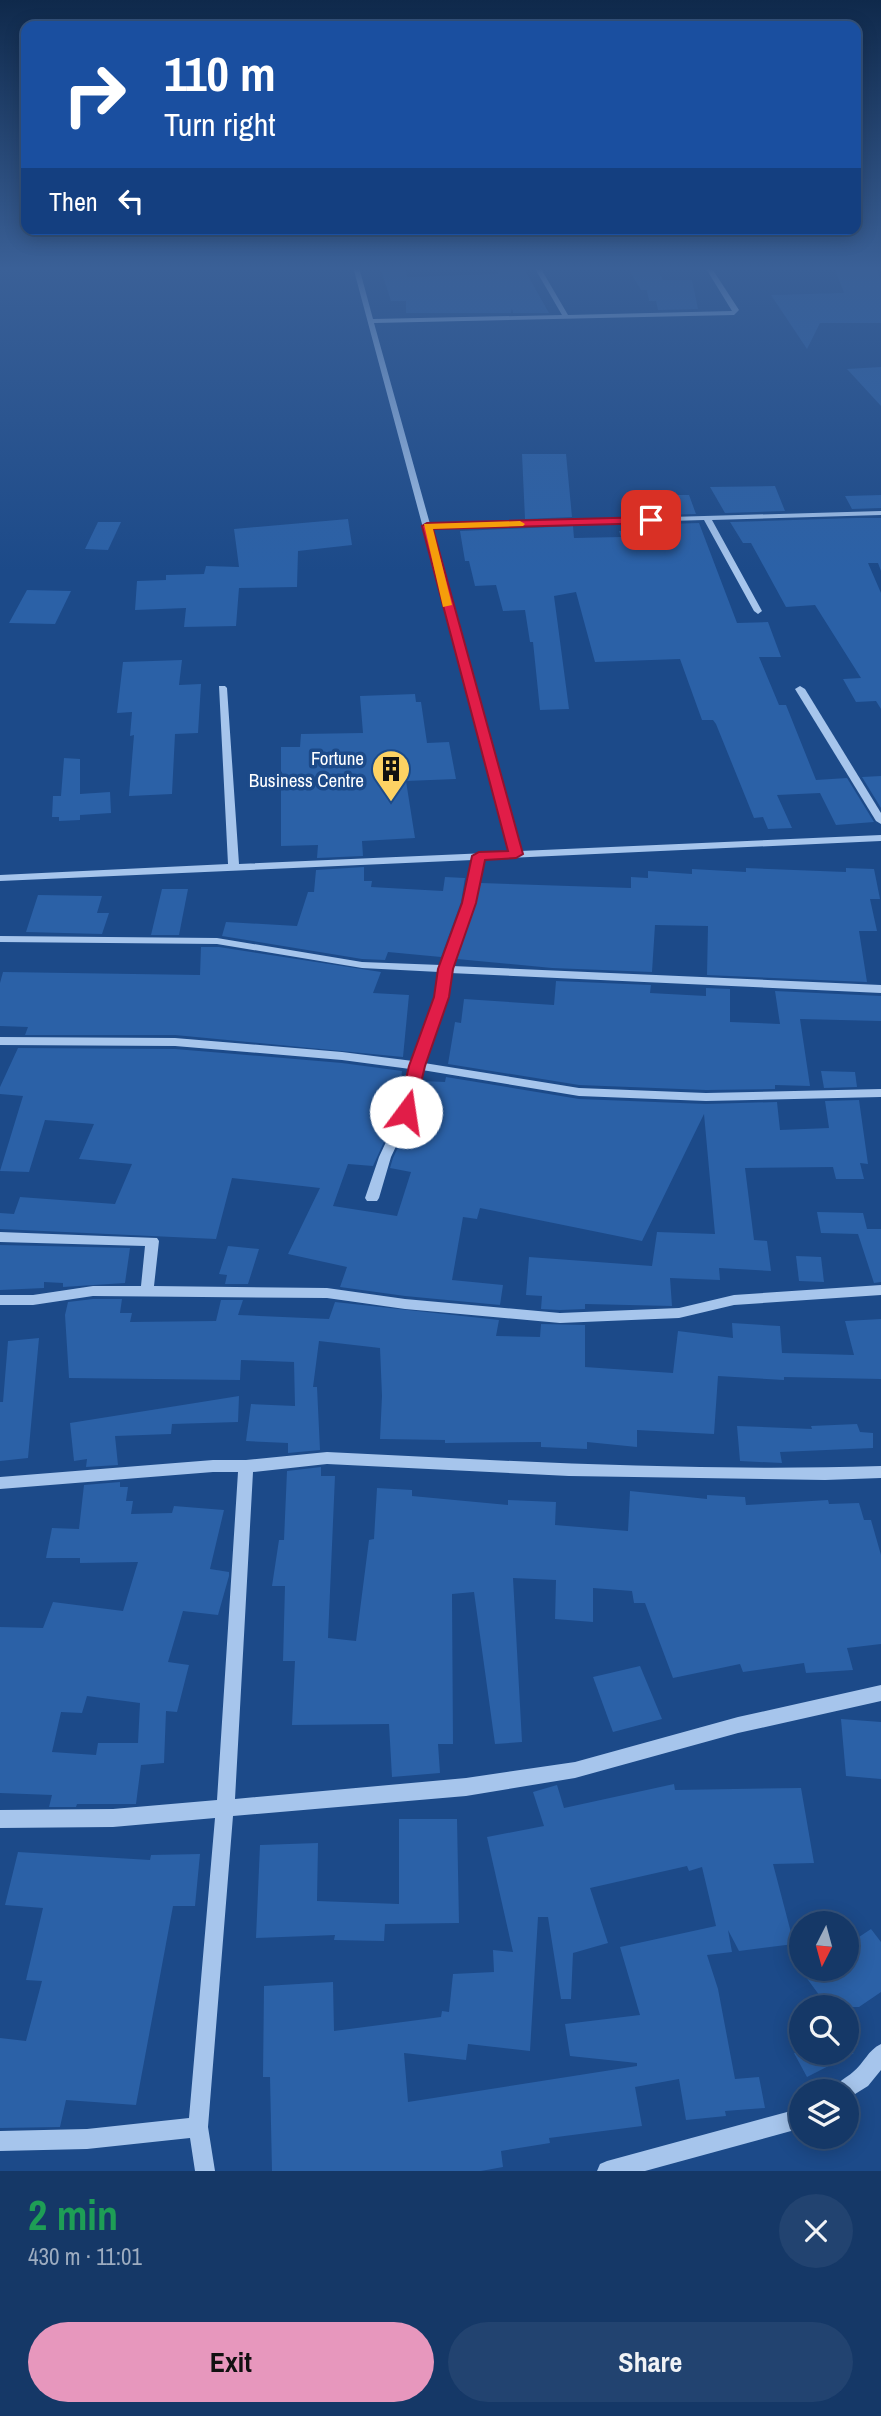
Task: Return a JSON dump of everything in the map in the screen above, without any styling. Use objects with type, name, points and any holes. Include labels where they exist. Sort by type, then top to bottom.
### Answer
[{"type":"street","points":[[384,368],[516,854]]},
{"type":"street","points":[[427,526],[881,513]]},
{"type":"street","points":[[707,519],[758,611]]},
{"type":"street","points":[[222,688],[234,867]]},
{"type":"street","points":[[800,689],[881,821]]},
{"type":"street","points":[[0,878],[881,838]]},
{"type":"street","points":[[372,1198],[385,1157],[406,1112],[417,1066],[442,997],[445,969],[469,903],[479,856]]},
{"type":"street","points":[[0,939],[217,941],[362,965],[702,983],[881,989]]},
{"type":"street","points":[[0,1041],[175,1042],[417,1066],[579,1092],[706,1097],[881,1093]]},
{"type":"street","points":[[0,1237],[152,1241],[147,1291]]},
{"type":"street","points":[[0,1300],[33,1300],[93,1291],[327,1293],[404,1304],[560,1318],[679,1312],[734,1300],[881,1290]]},
{"type":"street","points":[[0,1483],[327,1458],[569,1470],[825,1474],[881,1472]]},
{"type":"street","points":[[205,2171],[198,2127],[225,1809],[246,1466]]},
{"type":"street","points":[[0,1819],[113,1818],[466,1787],[575,1770],[738,1725],[881,1693]]},
{"type":"street","points":[[859,2080],[881,2054]]},
{"type":"street","points":[[607,2171],[789,2122]]},
{"type":"street","points":[[0,2140],[86,2139],[198,2127]]},
{"type":"building","points":[[881,368],[881,406],[847,369]]},
{"type":"building","points":[[522,454],[566,454],[572,517],[525,519]]},
{"type":"building","points":[[775,486],[785,511],[725,513],[710,487]]},
{"type":"building","points":[[626,495],[689,495],[696,514],[631,516]]},
{"type":"building","points":[[881,495],[881,508],[852,509],[845,496]]},
{"type":"building","points":[[881,518],[881,571],[878,563],[868,563],[881,593],[881,709],[876,701],[856,702],[843,679],[861,678],[815,605],[786,607],[751,543],[743,543],[730,522]]},
{"type":"building","points":[[348,519],[352,545],[298,551],[297,587],[239,588],[236,626],[184,627],[186,608],[135,610],[137,581],[166,580],[166,575],[204,574],[206,566],[239,567],[234,529]]},
{"type":"building","points":[[98,522],[121,522],[108,550],[85,549]]},
{"type":"building","points":[[699,523],[737,623],[768,622],[781,657],[759,657],[779,705],[786,705],[816,780],[847,778],[874,822],[836,825],[820,793],[777,795],[792,828],[768,829],[763,817],[754,818],[716,724],[713,720],[702,720],[680,659],[595,662],[576,592],[554,596],[569,709],[540,710],[533,642],[530,642],[525,610],[503,611],[496,585],[475,586],[469,561],[465,561],[460,531],[573,526],[574,538],[621,537],[619,531],[635,531],[634,525]]},
{"type":"building","points":[[27,590],[71,591],[55,624],[9,623]]},
{"type":"building","points":[[182,660],[179,685],[201,684],[198,733],[175,734],[172,794],[129,796],[134,735],[130,736],[132,712],[117,713],[123,662]]},
{"type":"building","points":[[415,694],[416,702],[421,702],[427,743],[449,742],[456,779],[406,781],[415,838],[362,841],[363,856],[317,858],[318,845],[281,846],[281,747],[300,747],[301,734],[363,733],[360,696]]},
{"type":"building","points":[[64,758],[80,759],[80,794],[110,792],[111,813],[80,815],[80,820],[59,821],[59,817],[52,817],[53,796],[61,796]]},
{"type":"building","points":[[881,776],[881,808],[862,777]]},
{"type":"building","points":[[364,867],[364,881],[372,881],[371,887],[443,891],[445,877],[465,878],[461,902],[441,957],[388,952],[385,960],[362,959],[222,936],[226,922],[297,926],[308,892],[314,892],[316,870]]},
{"type":"building","points":[[746,868],[846,872],[846,868],[874,869],[880,899],[870,899],[877,931],[859,931],[867,982],[707,975],[708,926],[655,925],[652,972],[552,968],[457,959],[481,883],[631,888],[631,877],[648,878],[648,871],[692,874],[692,869],[746,872]]},
{"type":"building","points":[[162,889],[188,889],[179,935],[151,935]]},
{"type":"building","points":[[38,895],[102,896],[97,913],[109,913],[102,934],[26,932]]},
{"type":"building","points":[[201,947],[219,947],[381,972],[373,993],[409,995],[403,1057],[175,1035],[25,1035],[28,1027],[0,1026],[0,983],[3,972],[200,975]]},
{"type":"building","points":[[556,981],[651,985],[650,993],[706,996],[706,988],[730,989],[730,1022],[780,1024],[775,991],[881,996],[881,1021],[800,1019],[810,1086],[775,1085],[775,1089],[706,1090],[579,1085],[448,1064],[455,1022],[461,1023],[464,999],[554,1005]]},
{"type":"building","points":[[18,1048],[175,1049],[342,1063],[402,1071],[401,1079],[405,1079],[398,1111],[373,1166],[348,1164],[333,1206],[397,1216],[411,1172],[390,1168],[393,1158],[414,1113],[422,1081],[445,1082],[446,1077],[579,1099],[706,1104],[777,1102],[780,1130],[829,1128],[825,1101],[859,1100],[868,1164],[860,1163],[864,1179],[836,1179],[833,1167],[745,1168],[754,1240],[767,1241],[771,1271],[719,1268],[720,1280],[670,1278],[672,1306],[585,1304],[585,1309],[541,1309],[542,1296],[526,1295],[529,1257],[652,1266],[657,1232],[715,1234],[704,1114],[642,1241],[480,1208],[477,1219],[463,1217],[452,1280],[503,1285],[500,1305],[405,1296],[340,1287],[347,1267],[288,1254],[320,1188],[232,1178],[216,1239],[0,1229],[0,1213],[14,1214],[20,1197],[115,1204],[132,1164],[79,1159],[94,1124],[45,1120],[29,1172],[0,1171],[23,1096],[0,1094],[0,1087]]},
{"type":"building","points":[[821,1071],[855,1072],[857,1087],[824,1088]]},
{"type":"building","points":[[817,1212],[863,1213],[867,1229],[881,1229],[881,1282],[874,1283],[858,1234],[821,1233]]},
{"type":"building","points":[[0,1245],[130,1248],[125,1283],[63,1287],[63,1283],[44,1282],[44,1288],[0,1290]]},
{"type":"building","points":[[228,1246],[259,1249],[248,1284],[225,1284],[227,1275],[219,1274]]},
{"type":"building","points":[[796,1256],[821,1257],[824,1282],[799,1281]]},
{"type":"building","points":[[122,1299],[120,1313],[132,1313],[130,1322],[216,1321],[221,1300],[243,1300],[238,1315],[329,1319],[335,1302],[499,1320],[496,1336],[540,1337],[541,1324],[585,1325],[585,1367],[673,1373],[678,1331],[733,1338],[732,1323],[780,1326],[782,1353],[854,1355],[845,1321],[881,1319],[881,1379],[784,1377],[784,1380],[718,1376],[714,1434],[637,1430],[637,1447],[587,1442],[587,1449],[541,1447],[541,1442],[445,1443],[445,1440],[380,1439],[380,1348],[319,1341],[313,1387],[317,1387],[320,1450],[288,1453],[288,1443],[246,1441],[251,1404],[295,1406],[294,1362],[241,1360],[240,1380],[69,1378],[65,1315],[68,1302]]},
{"type":"building","points":[[39,1338],[28,1458],[0,1461],[0,1402],[3,1402],[8,1341]]},
{"type":"building","points":[[239,1396],[238,1422],[172,1424],[171,1434],[115,1436],[118,1465],[86,1467],[87,1459],[74,1461],[70,1423]]},
{"type":"building","points":[[857,1424],[860,1432],[873,1433],[873,1448],[780,1452],[782,1463],[740,1461],[737,1426],[812,1429],[811,1426]]},
{"type":"building","points":[[321,1467],[321,1476],[335,1476],[328,1638],[356,1641],[369,1540],[374,1539],[377,1488],[412,1490],[412,1496],[508,1505],[508,1500],[556,1502],[555,1525],[628,1531],[630,1491],[707,1499],[707,1495],[745,1497],[746,1505],[828,1500],[829,1504],[859,1503],[864,1520],[871,1520],[881,1555],[881,1644],[847,1648],[853,1670],[806,1673],[804,1663],[743,1672],[740,1664],[673,1678],[645,1603],[634,1603],[632,1591],[593,1588],[593,1622],[555,1619],[556,1580],[513,1578],[522,1742],[495,1744],[474,1592],[452,1594],[453,1744],[438,1744],[440,1773],[392,1777],[389,1724],[292,1725],[295,1661],[283,1661],[285,1586],[272,1586],[279,1540],[284,1540],[287,1471]]},
{"type":"building","points":[[120,1482],[120,1487],[128,1487],[126,1501],[133,1501],[131,1514],[172,1513],[174,1506],[224,1510],[210,1569],[229,1572],[229,1576],[218,1615],[183,1611],[168,1662],[189,1665],[177,1712],[166,1711],[164,1763],[141,1765],[136,1804],[49,1807],[52,1795],[0,1793],[0,1627],[43,1628],[53,1602],[123,1611],[138,1562],[80,1563],[80,1558],[46,1558],[52,1528],[79,1529],[84,1485]],"holes":[[[87,1696],[140,1703],[138,1743],[98,1743],[96,1755],[52,1752],[61,1712],[82,1713]]]},
{"type":"building","points":[[640,1666],[662,1719],[613,1732],[593,1677]]},
{"type":"building","points":[[841,1719],[881,1722],[881,1779],[846,1776]]},
{"type":"building","points":[[674,1784],[675,1790],[801,1788],[814,1863],[773,1864],[789,1925],[789,1945],[739,1951],[728,1930],[732,1952],[707,1955],[718,1989],[735,2079],[759,2077],[765,2108],[725,2111],[726,2116],[686,2120],[679,2079],[635,2087],[642,2126],[549,2138],[550,2143],[501,2151],[503,2167],[481,2171],[272,2171],[270,2077],[263,2077],[264,1986],[333,1982],[334,2031],[441,2017],[442,2011],[449,2012],[453,1974],[494,1972],[493,1950],[513,1952],[487,1837],[544,1826],[533,1792],[557,1785],[564,1808]],"holes":[[[687,1866],[689,1871],[702,1867],[716,1926],[620,1947],[640,2015],[565,2024],[570,2056],[637,2063],[637,2066],[408,2102],[404,2053],[466,2060],[468,2044],[530,2051],[538,1917],[548,1917],[561,1999],[571,1999],[573,1953],[608,1943],[590,1888]]]},
{"type":"building","points":[[399,1819],[457,1819],[459,1923],[385,1924],[384,1941],[334,1940],[335,1935],[256,1938],[260,1845],[318,1843],[317,1901],[399,1904]]},
{"type":"building","points":[[18,1852],[150,1860],[151,1855],[200,1854],[195,1906],[173,1906],[136,2105],[66,2100],[60,2127],[0,2128],[0,2038],[26,2041],[42,1981],[26,1980],[43,1908],[5,1905]]},
{"type":"building","points":[[871,1929],[881,1942],[881,1992],[859,2007],[859,1995],[819,1995],[809,1981],[859,1981],[859,1937]]},
{"type":"building","points":[[800,2065],[830,2065],[807,2077]]},
{"type":"slow traffic","points":[[447,605],[427,526],[520,524]]},
{"type":"place","name":"Fortune Business Centre","points":[[391,803]]},
{"type":"route","points":[[406,1112],[417,1066],[442,997],[445,969],[469,903],[479,856],[516,854],[427,526],[651,520]]}]
